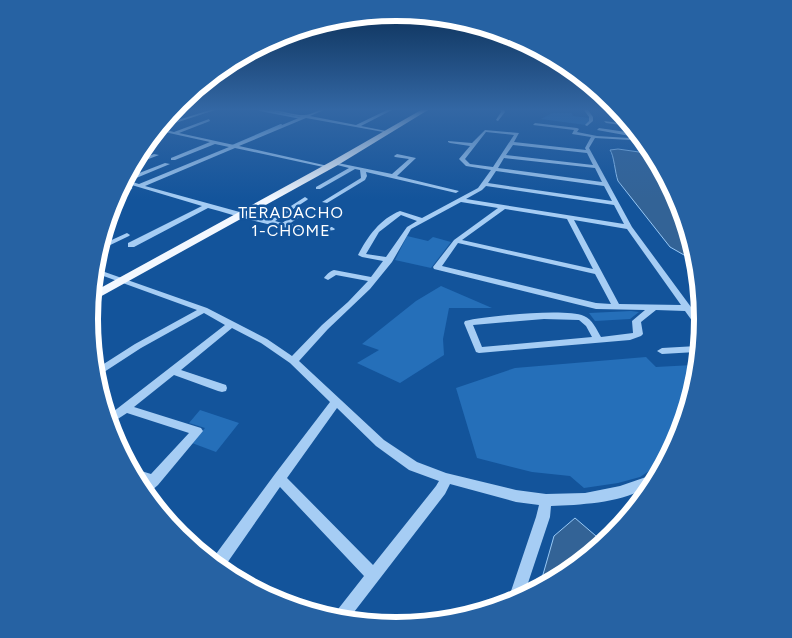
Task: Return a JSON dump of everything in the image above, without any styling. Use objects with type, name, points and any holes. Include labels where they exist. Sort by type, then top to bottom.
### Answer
[{"type":"main road","points":[[100,293],[375,140]]},
{"type":"street","points":[[200,140],[270,153],[326,167]]},
{"type":"street","points":[[140,186],[250,140]]},
{"type":"street","points":[[477,140],[462,159],[468,165],[605,184]]},
{"type":"street","points":[[293,360],[349,306],[372,280],[389,260],[402,236],[409,228],[420,220],[480,189],[485,184],[513,140]]},
{"type":"street","points":[[592,140],[587,148],[629,227],[694,318]]},
{"type":"street","points":[[450,142],[473,145]]},
{"type":"street","points":[[173,159],[213,143]]},
{"type":"street","points":[[511,143],[589,152]]},
{"type":"street","points":[[145,165],[156,155]]},
{"type":"street","points":[[392,177],[413,158],[397,156]]},
{"type":"street","points":[[503,156],[596,167]]},
{"type":"street","points":[[335,163],[456,191]]},
{"type":"street","points":[[145,165],[167,164]]},
{"type":"street","points":[[343,191],[320,187],[353,168]]},
{"type":"street","points":[[325,202],[363,179],[363,170]]},
{"type":"street","points":[[131,183],[283,225],[316,231],[332,228]]},
{"type":"street","points":[[485,184],[616,203]]},
{"type":"street","points":[[270,222],[306,199]]},
{"type":"street","points":[[459,200],[629,227]]},
{"type":"street","points":[[131,246],[173,226],[208,205]]},
{"type":"street","points":[[283,225],[310,207]]},
{"type":"street","points":[[504,207],[456,241],[437,267],[596,306],[686,308]]},
{"type":"street","points":[[389,260],[362,255],[371,235],[385,222],[400,213],[420,220]]},
{"type":"street","points":[[570,218],[616,306]]},
{"type":"street","points":[[108,244],[127,235]]},
{"type":"street","points":[[456,241],[598,272]]},
{"type":"street","points":[[328,278],[334,272],[372,280]]},
{"type":"street","points":[[102,273],[204,310],[264,341],[293,360],[380,443],[413,466],[446,478],[516,496],[546,500],[585,499],[620,492],[645,483]]},
{"type":"street","points":[[598,339],[584,319],[579,317],[562,316],[468,323],[479,350],[598,339],[638,334],[636,322],[654,307]]},
{"type":"street","points":[[103,369],[138,346],[204,310]]},
{"type":"street","points":[[115,416],[232,324]]},
{"type":"street","points":[[662,351],[692,349]]},
{"type":"street","points":[[174,370],[222,388]]},
{"type":"street","points":[[221,559],[330,408],[337,402]]},
{"type":"street","points":[[125,408],[197,431],[151,484]]},
{"type":"street","points":[[279,478],[373,575]]},
{"type":"street","points":[[344,612],[440,490],[446,478]]},
{"type":"street","points":[[518,590],[543,517],[546,500]]},
{"type":"shaded area","points":[[618,149],[644,154],[671,205],[687,257],[670,247],[618,181],[610,150]]},
{"type":"shaded area","points":[[407,236],[428,241],[433,237],[451,242],[431,268],[395,260]]},
{"type":"shaded area","points":[[441,286],[492,308],[449,308],[443,339],[444,355],[400,383],[357,363],[379,350],[362,344],[416,301]]},
{"type":"shaded area","points":[[639,312],[630,319],[595,321],[589,313]]},
{"type":"shaded area","points":[[646,357],[656,367],[690,365],[678,415],[654,467],[640,477],[618,483],[584,488],[570,476],[532,472],[477,458],[456,388],[515,368]]},
{"type":"shaded area","points":[[200,410],[239,423],[216,452],[192,443],[205,428],[189,423]]},
{"type":"shaded area","points":[[575,518],[598,538],[561,567],[542,579],[554,536]]},
{"type":"waterway","points":[[230,147],[247,140]]},
{"type":"district","name":"TERADACHO 1-CHOME","points":[[291,221]]}]
